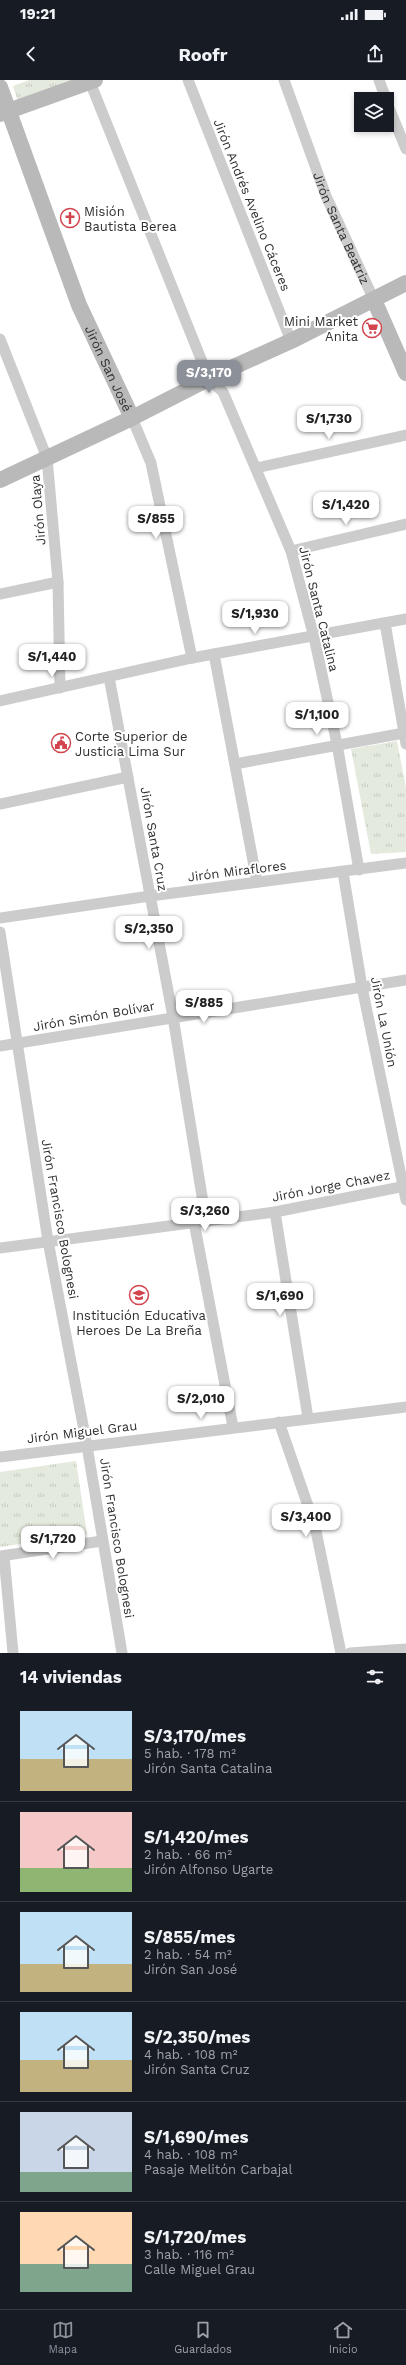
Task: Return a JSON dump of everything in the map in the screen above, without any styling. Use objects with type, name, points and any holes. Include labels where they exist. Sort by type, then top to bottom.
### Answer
[{"type":"street","points":[[0,82],[6,80]]},
{"type":"street","name":"Jirón Andrés Avelino Cáceres","points":[[188,80],[291,341]]},
{"type":"street","name":"Jirón Santa Beatriz","points":[[284,80],[326,196],[406,373]]},
{"type":"street","points":[[378,80],[383,92]]},
{"type":"street","points":[[4,113],[93,81]]},
{"type":"street","name":"Jirón Santa Catalina","points":[[93,81],[209,379],[223,392],[291,551],[314,637],[337,744],[359,870]]},
{"type":"street","name":"Jirón San José","points":[[0,87],[4,113],[79,305],[132,418],[151,463],[192,658]]},
{"type":"street","points":[[394,120],[406,149]]},
{"type":"street","points":[[0,480],[291,341],[406,283]]},
{"type":"street","name":"Jirón Olaya","points":[[0,339],[47,458],[58,582],[60,688]]},
{"type":"street","points":[[256,468],[406,435]]},
{"type":"street","points":[[291,551],[406,524]]},
{"type":"street","points":[[0,594],[58,582]]},
{"type":"street","points":[[0,701],[192,658],[314,637],[406,619]]},
{"type":"street","points":[[235,764],[337,744],[405,738],[385,623]]},
{"type":"street","points":[[214,654],[257,882]]},
{"type":"street","name":"Jirón Santa Cruz","points":[[109,677],[173,1017],[206,1221]]},
{"type":"street","points":[[0,804],[128,777]]},
{"type":"street","name":"Jirón Miraflores","points":[[0,918],[150,896],[406,864]]},
{"type":"street","name":"Jirón La Unión","points":[[343,872],[362,987],[406,1200]]},
{"type":"street","name":"Jirón Francisco Bolognesi","points":[[0,932],[48,1240],[87,1446],[122,1653]]},
{"type":"street","name":"Jirón Simón Bolívar","points":[[0,1046],[406,980]]},
{"type":"street","name":"Jirón Jorge Chavez","points":[[0,1248],[48,1240],[275,1212],[404,1187]]},
{"type":"street","points":[[275,1212],[308,1418]]},
{"type":"street","points":[[194,1222],[233,1427]]},
{"type":"street","name":"Jirón Miguel Grau","points":[[0,1457],[233,1427],[406,1407]]},
{"type":"street","points":[[279,1422],[315,1526],[341,1653]]},
{"type":"street","points":[[14,1653],[2,1556],[102,1541]]},
{"type":"street","points":[[350,1653],[406,1649]]},
{"type":"green space","points":[[29,80],[79,80],[18,102],[13,86]]},
{"type":"green space","points":[[397,741],[406,788],[406,852],[371,854],[351,749]]},
{"type":"green space","points":[[76,1461],[87,1534],[0,1547],[0,1472]]},
{"type":"place","name":"Misión Bautista Berea","points":[[70,218]]},
{"type":"place","name":"Mini Market Anita","points":[[372,328]]},
{"type":"place","name":"Corte Superior de Justicia Lima Sur","points":[[61,743]]},
{"type":"place","name":"Institución Educativa Heroes De La Breña","points":[[139,1295]]}]
